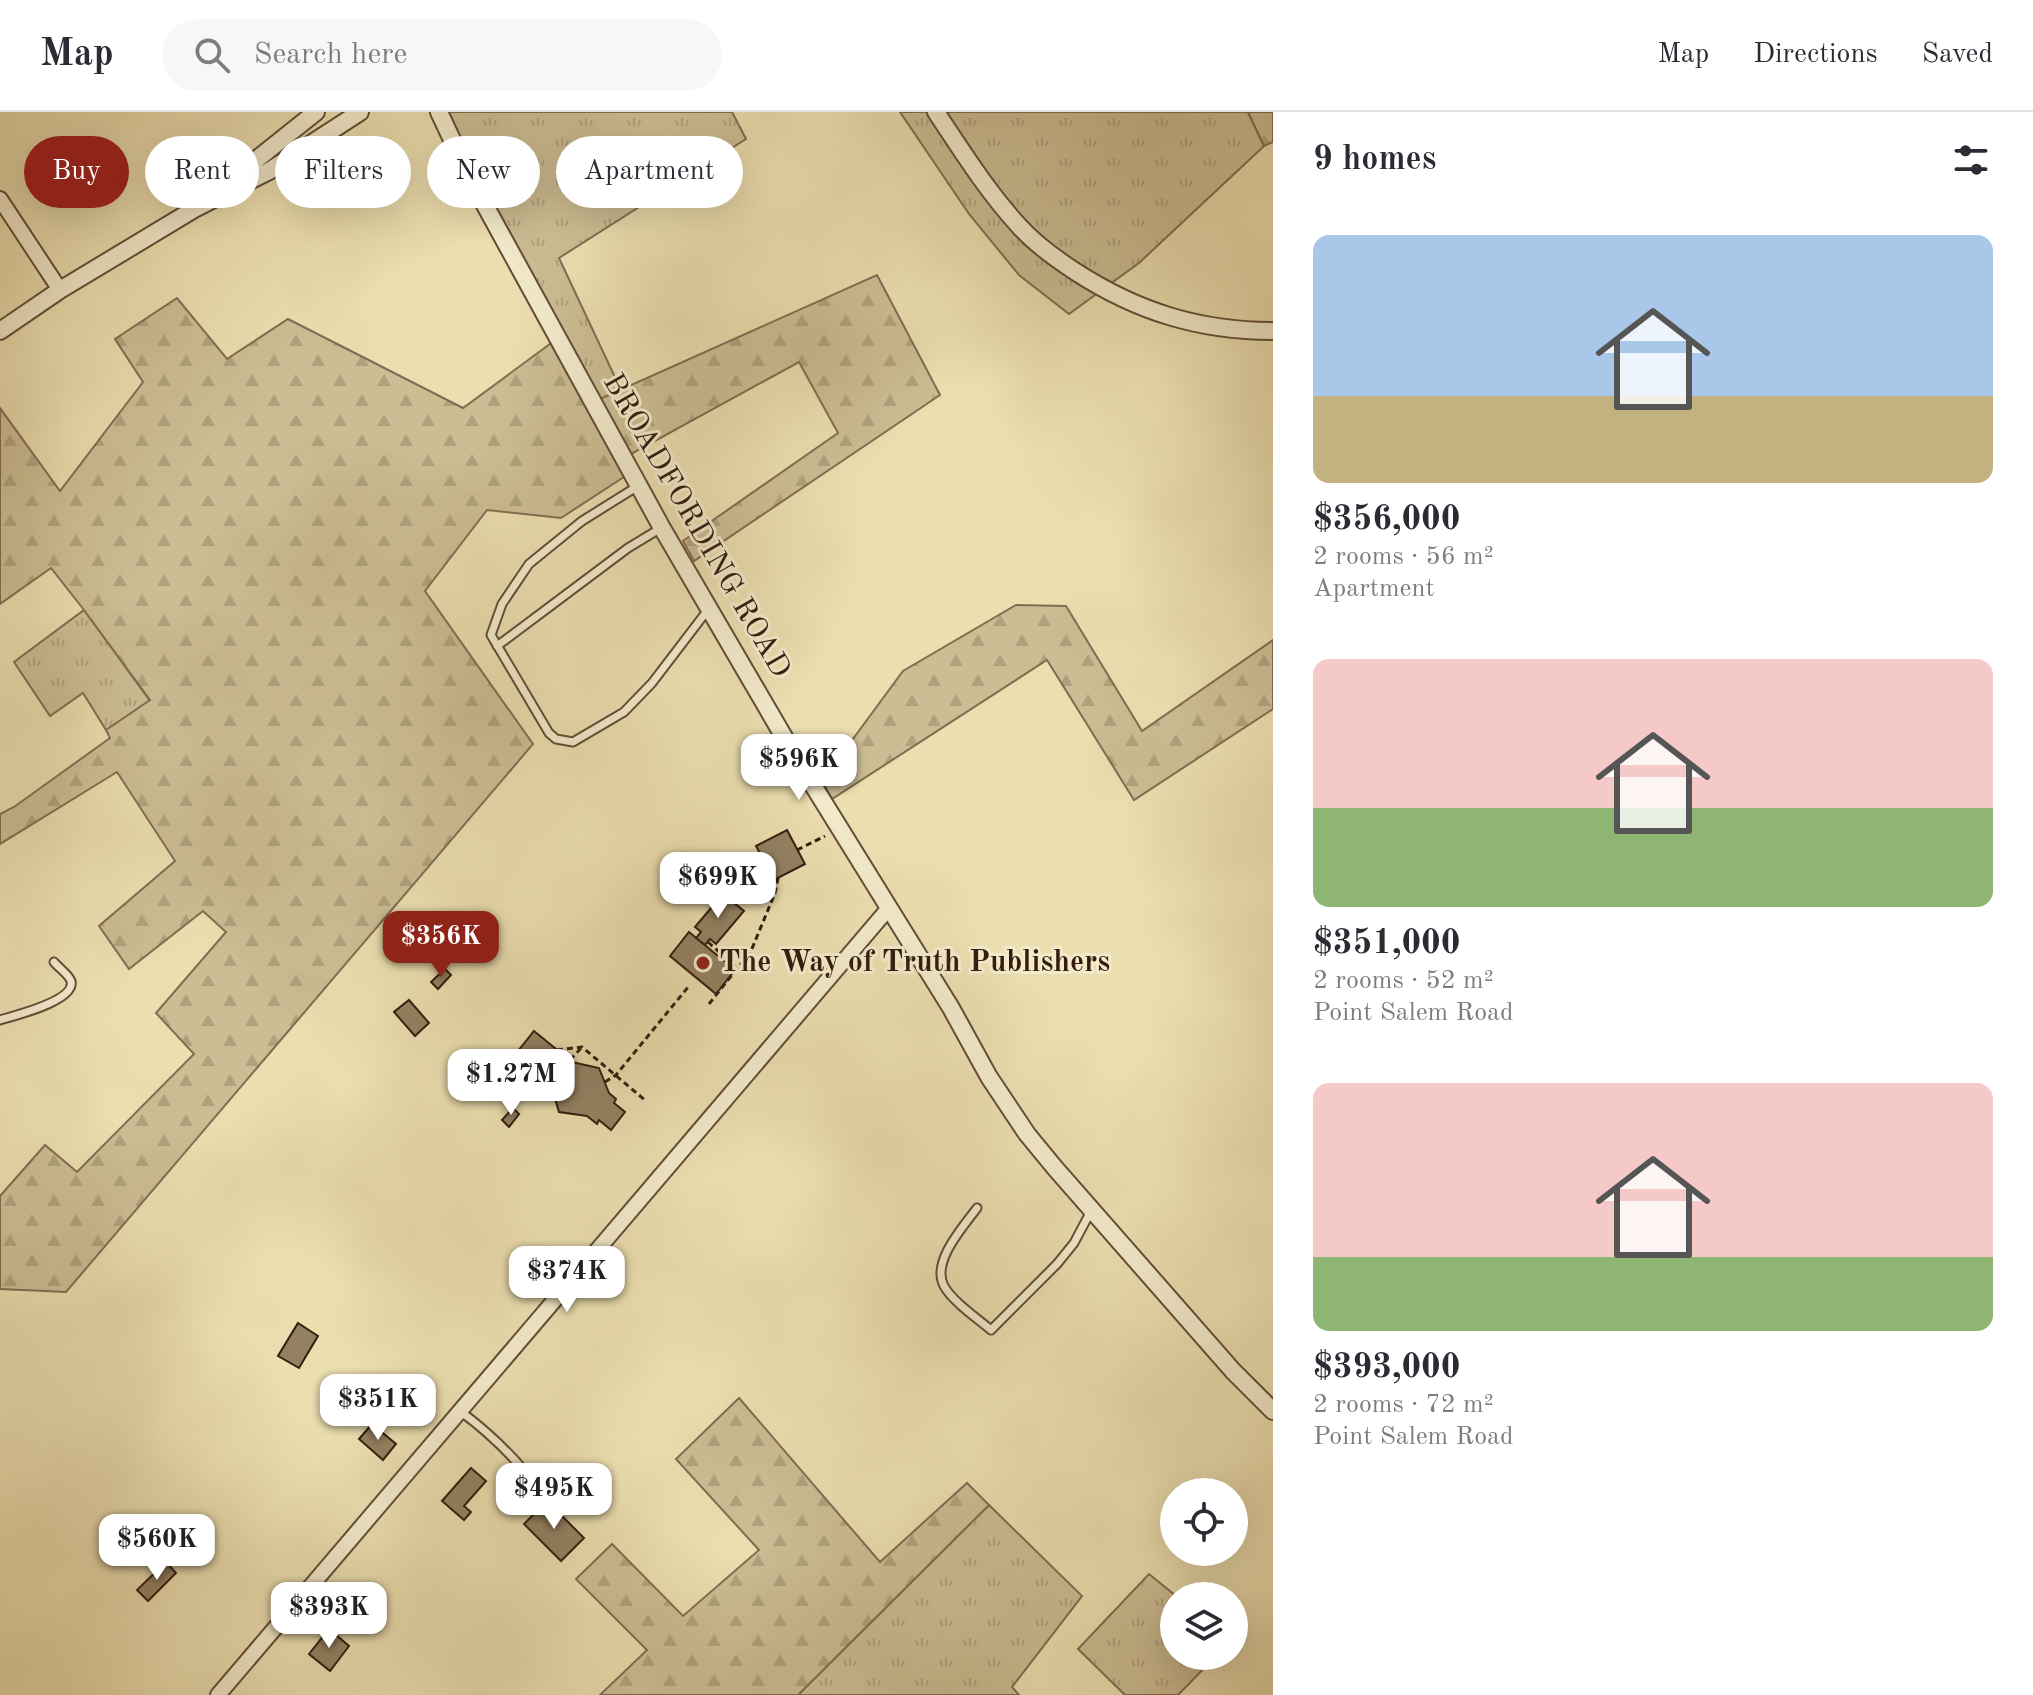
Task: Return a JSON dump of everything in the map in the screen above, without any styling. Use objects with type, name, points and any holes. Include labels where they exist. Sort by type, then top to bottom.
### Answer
[{"type":"street","points":[[259,176],[360,112]]},
{"type":"street","name":"BROADFORDING ROAD","points":[[439,112],[469,176],[638,486],[839,829],[944,996],[989,1077],[1020,1123],[1091,1211],[1233,1371],[1273,1411]]},
{"type":"street","points":[[936,112],[988,189],[1021,228],[1056,260],[1104,290],[1147,310],[1199,325],[1273,331]]},
{"type":"street","points":[[259,158],[315,113]]},
{"type":"street","points":[[0,199],[60,290]]},
{"type":"street","points":[[0,331],[60,290],[196,208]]},
{"type":"street","points":[[218,1695],[888,909]]},
{"type":"lane","points":[[638,486],[582,521],[529,564],[502,604],[494,624],[491,635],[549,733],[556,739],[573,742],[624,712],[652,683],[709,609]]},
{"type":"lane","points":[[497,646],[628,548],[662,528]]},
{"type":"lane","points":[[0,1020],[47,1005],[66,995],[70,981],[54,962]]},
{"type":"lane","points":[[977,1208],[952,1243],[940,1272],[943,1284],[951,1295],[991,1330],[1057,1264],[1074,1243],[1091,1211]]},
{"type":"lane","points":[[460,1411],[496,1439],[522,1466],[540,1491]]},
{"type":"path","points":[[797,850],[839,829]]},
{"type":"path","points":[[709,1004],[751,951],[778,878]]},
{"type":"path","points":[[708,942],[738,969]]},
{"type":"path","points":[[605,1082],[616,1075],[689,986]]},
{"type":"path","points":[[570,1060],[582,1047]]},
{"type":"path","points":[[557,1050],[582,1047],[646,1101]]},
{"type":"green space","points":[[440,112],[732,112],[746,139],[743,141],[743,136],[556,136],[556,208],[638,208],[559,258],[621,390],[589,405],[489,208],[540,208],[540,136],[452,136]]},
{"type":"green space","points":[[900,112],[1248,112],[1264,146],[1139,263],[1069,314],[1019,275],[969,214]]},
{"type":"green space","points":[[1248,112],[1273,112],[1273,142],[1264,146]]},
{"type":"green space","points":[[877,275],[940,395],[694,561],[683,541],[838,433],[799,362],[620,460],[627,475],[561,518],[487,510],[425,591],[533,744],[66,1292],[0,1289],[0,1196],[45,1145],[77,1172],[194,1054],[156,1013],[226,932],[203,911],[129,969],[99,926],[175,861],[117,772],[0,844],[0,814],[110,738],[106,730],[150,700],[51,568],[0,604],[0,408],[60,491],[143,382],[115,339],[177,298],[227,359],[288,319],[463,408],[554,341],[589,404]]},
{"type":"green space","points":[[1016,605],[1066,606],[1142,731],[1273,640],[1273,709],[1134,800],[1047,660],[832,799],[822,781],[903,671]]},
{"type":"green space","points":[[84,610],[150,701],[106,730],[83,693],[50,716],[14,662]]},
{"type":"green space","points":[[739,1398],[880,1562],[967,1483],[989,1505],[798,1695],[600,1695],[647,1650],[576,1579],[612,1544],[683,1616],[759,1550],[676,1459]]},
{"type":"green space","points":[[989,1505],[1082,1596],[1012,1687],[1019,1695],[798,1695]]},
{"type":"green space","points":[[1149,1574],[1160,1583],[1160,1670],[1202,1670],[1178,1695],[1125,1695],[1078,1649]]},
{"type":"building","points":[[787,830],[805,864],[774,880],[756,846]]},
{"type":"building","points":[[723,894],[744,911],[716,944],[710,939],[705,945],[696,938],[701,932],[695,927]]},
{"type":"building","name":"The Way of Truth Publishers","points":[[689,932],[735,970],[716,994],[670,956]]},
{"type":"building","points":[[445,969],[451,975],[438,989],[431,982]]},
{"type":"building","points":[[409,1000],[429,1023],[415,1036],[394,1012]]},
{"type":"building","points":[[534,1031],[572,1062],[599,1068],[609,1093],[616,1099],[614,1103],[625,1112],[611,1130],[599,1120],[597,1124],[587,1116],[559,1112],[551,1085],[514,1056]]},
{"type":"building","points":[[513,1108],[519,1114],[509,1127],[502,1120]]},
{"type":"building","points":[[298,1323],[318,1336],[299,1368],[278,1356]]},
{"type":"building","points":[[372,1424],[396,1444],[383,1460],[359,1439]]},
{"type":"building","points":[[471,1468],[486,1481],[464,1506],[471,1512],[464,1520],[442,1501]]},
{"type":"building","points":[[547,1501],[584,1538],[561,1561],[524,1524]]},
{"type":"building","points":[[166,1562],[176,1573],[148,1601],[137,1590]]},
{"type":"building","points":[[329,1629],[349,1646],[330,1671],[309,1654]]},
{"type":"place","name":"The Way of Truth Publishers","points":[[703,963]]}]
